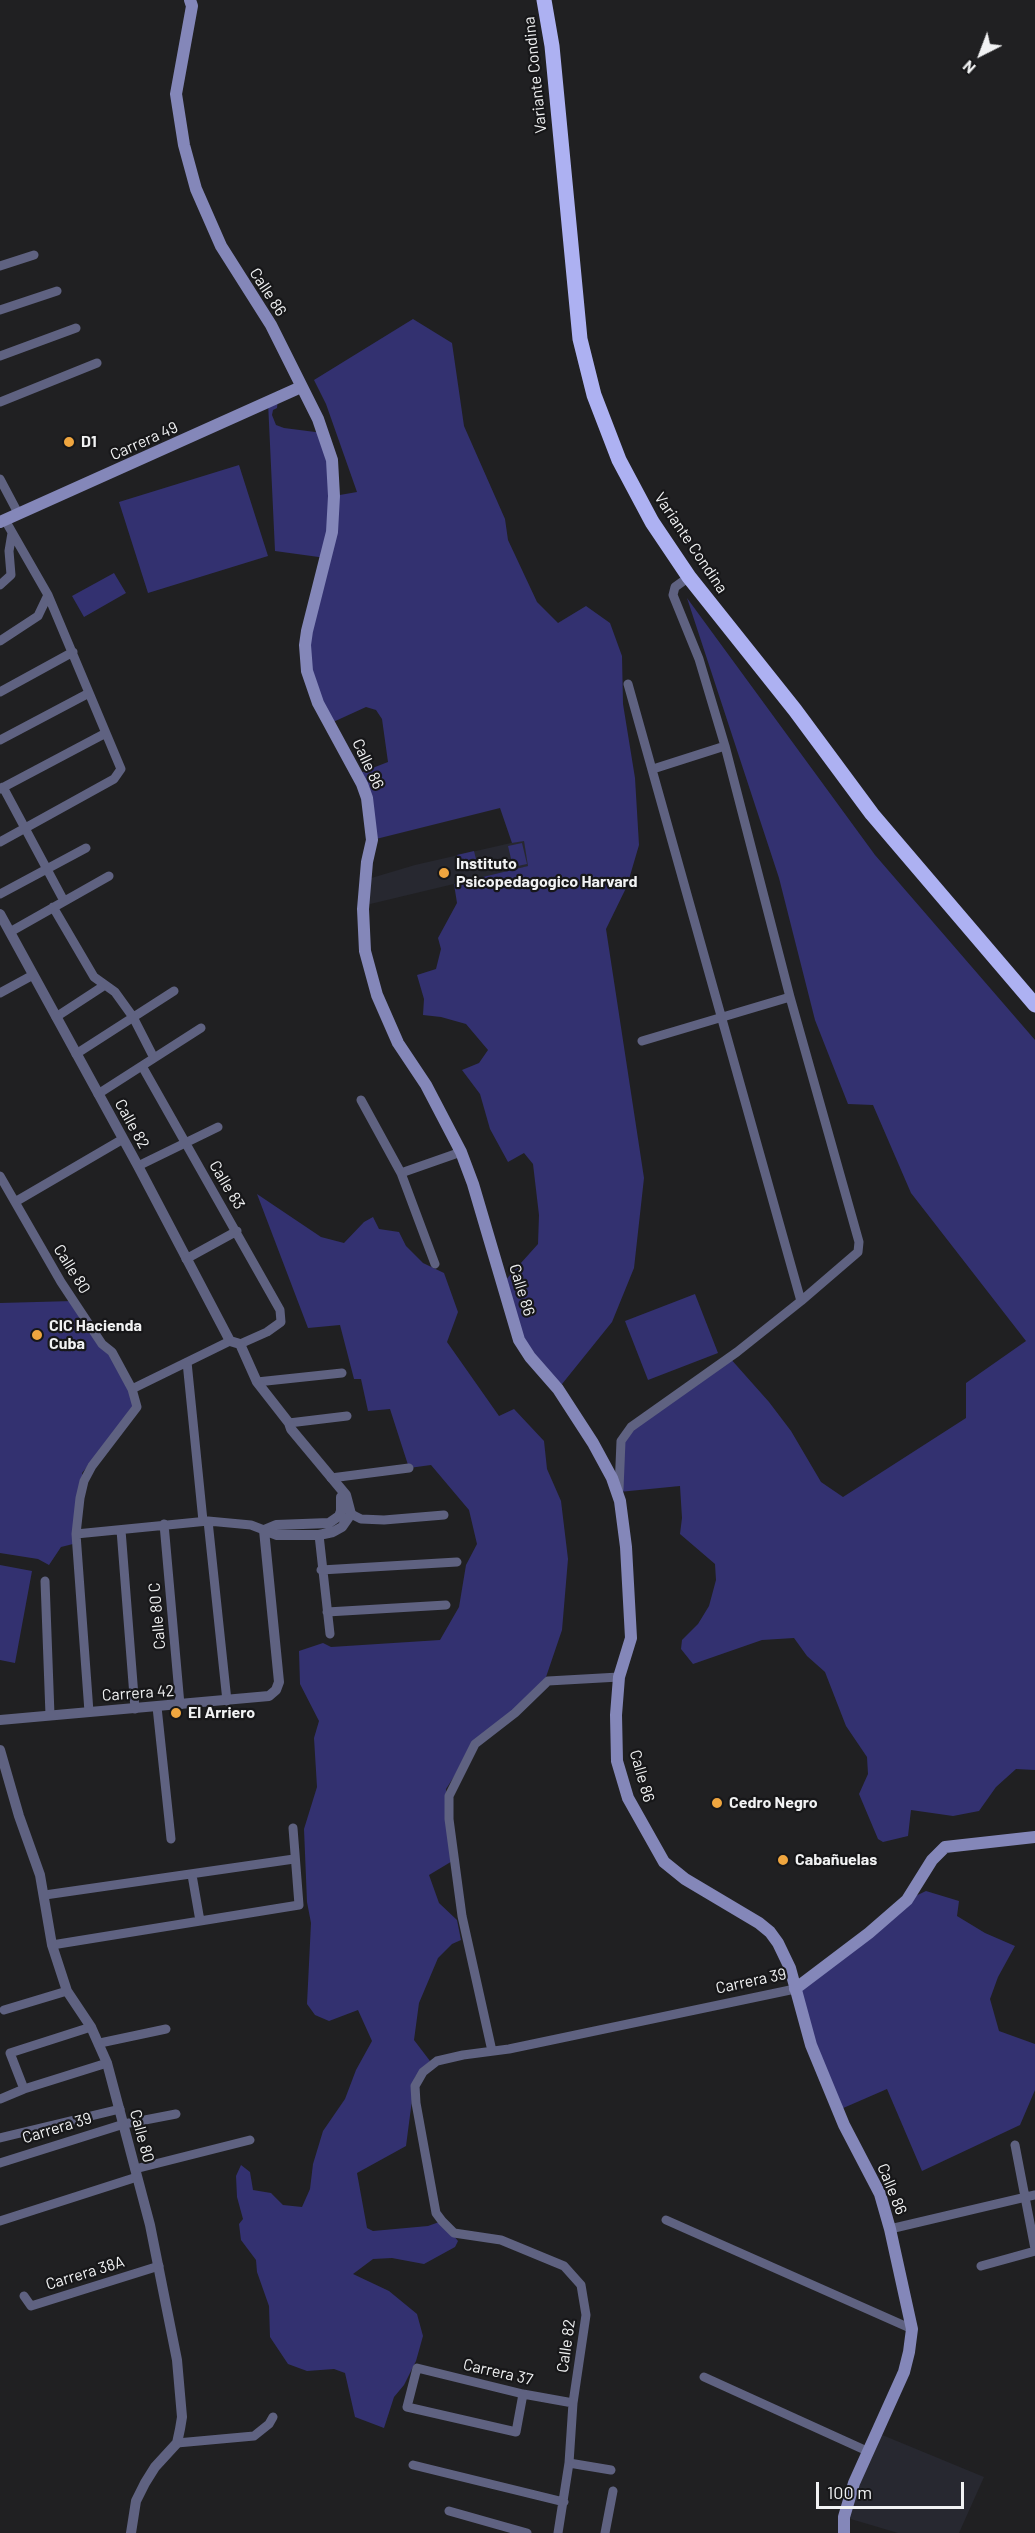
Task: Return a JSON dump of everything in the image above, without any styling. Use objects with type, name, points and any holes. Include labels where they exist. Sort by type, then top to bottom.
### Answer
[{"type":"highway","name":"Variante Condina","points":[[544,0],[552,46],[570,249],[583,350],[594,394],[619,460],[652,522],[689,577],[795,710],[872,814],[1035,1005]]},
{"type":"main road","name":"Calle 86","points":[[190,0],[192,6],[176,94],[188,163],[211,227],[243,285],[270,325],[328,443],[334,476],[332,532],[307,631],[305,645],[307,671],[318,703],[362,784],[367,798],[372,840],[367,862],[363,909],[365,940],[377,995],[398,1043],[426,1085],[461,1152],[473,1184],[519,1340],[530,1357],[558,1389],[593,1443],[612,1478],[620,1501],[626,1547],[631,1638],[619,1677],[616,1715],[617,1761],[628,1798],[664,1862],[685,1879],[759,1923],[770,1932],[790,1968],[815,2055],[843,2126],[880,2194],[890,2229],[912,2329],[904,2372],[854,2483],[844,2517],[844,2533]]},
{"type":"main road","name":"Carrera 49","points":[[2,521],[174,446],[301,387]]},
{"type":"main road","name":"Carrera 39","points":[[795,1989],[869,1933],[907,1900],[932,1860],[945,1847],[1035,1837]]},
{"type":"street","points":[[0,267],[34,255]]},
{"type":"street","points":[[0,310],[57,291]]},
{"type":"street","points":[[0,356],[76,328]]},
{"type":"street","points":[[0,402],[97,363]]},
{"type":"street","points":[[0,479],[18,513]]},
{"type":"street","points":[[0,842],[114,778],[121,769],[104,734],[48,595],[12,533],[2,521]]},
{"type":"street","points":[[0,585],[11,575],[9,551],[12,533]]},
{"type":"street","points":[[620,1501],[619,1454],[621,1441],[631,1427],[737,1352],[801,1301],[858,1252],[859,1242],[790,997],[725,746],[699,659],[673,595],[675,587],[689,577]]},
{"type":"street","points":[[0,641],[38,616],[48,595]]},
{"type":"street","points":[[0,692],[72,652]]},
{"type":"street","points":[[628,684],[801,1301]]},
{"type":"street","points":[[0,740],[89,693]]},
{"type":"street","points":[[64,902],[2,788],[104,734]]},
{"type":"street","points":[[653,769],[725,746]]},
{"type":"street","points":[[0,894],[86,848]]},
{"type":"street","points":[[10,932],[109,876]]},
{"type":"street","points":[[53,907],[94,977],[115,992],[133,1017],[154,1058]]},
{"type":"street","name":"Calle 82","points":[[0,914],[138,1166],[186,1259],[257,1382],[289,1423],[291,1429],[346,1495],[351,1514]]},
{"type":"street","points":[[0,993],[33,975]]},
{"type":"street","points":[[56,1017],[105,985]]},
{"type":"street","points":[[76,1054],[174,991]]},
{"type":"street","points":[[642,1041],[790,997]]},
{"type":"street","points":[[98,1094],[201,1028]]},
{"type":"street","name":"Calle 83","points":[[142,1066],[280,1310],[281,1322],[267,1332],[235,1342]]},
{"type":"street","points":[[361,1100],[401,1173],[435,1264]]},
{"type":"street","points":[[138,1166],[218,1127]]},
{"type":"street","points":[[15,1202],[123,1139]]},
{"type":"street","points":[[401,1173],[461,1152]]},
{"type":"street","name":"Calle 80","points":[[0,1176],[61,1282],[102,1344],[112,1352],[132,1389],[137,1407],[103,1449],[84,1481],[76,1534]]},
{"type":"street","points":[[186,1259],[237,1231]]},
{"type":"street","points":[[132,1389],[235,1342]]},
{"type":"street","points":[[187,1362],[227,1701]]},
{"type":"street","points":[[257,1382],[342,1373]]},
{"type":"street","points":[[289,1423],[347,1416]]},
{"type":"street","points":[[264,1530],[276,1525],[318,1525],[335,1520],[343,1504],[332,1481],[409,1468]]},
{"type":"street","points":[[89,1712],[76,1534],[206,1521],[251,1525],[276,1535],[319,1535],[342,1527],[351,1514],[361,1519],[384,1520],[444,1515]]},
{"type":"street","name":"Calle 80 C","points":[[164,1524],[180,1705]]},
{"type":"street","points":[[120,1530],[135,1709]]},
{"type":"street","name":"Carrera 42","points":[[0,1720],[269,1696],[276,1690],[279,1682],[264,1530]]},
{"type":"street","points":[[319,1535],[321,1570],[330,1634]]},
{"type":"street","points":[[321,1570],[457,1562]]},
{"type":"street","points":[[45,1581],[50,1715]]},
{"type":"street","points":[[327,1612],[446,1605]]},
{"type":"street","points":[[492,2051],[462,1916],[449,1819],[449,1796],[474,1744],[515,1713],[548,1682],[619,1677]]},
{"type":"street","points":[[157,1707],[171,1839]]},
{"type":"street","name":"Calle 80","points":[[0,1750],[45,1895],[52,1945],[67,1991],[100,2043],[124,2124],[159,2266],[177,2360],[182,2417],[177,2443]]},
{"type":"street","points":[[52,1945],[299,1905],[293,1828]]},
{"type":"street","points":[[45,1895],[294,1859]]},
{"type":"street","points":[[192,1875],[200,1921]]},
{"type":"street","name":"Carrera 39","points":[[442,2221],[436,2213],[415,2086],[423,2072],[437,2061],[658,2019],[795,1989]]},
{"type":"street","points":[[4,2010],[67,1991]]},
{"type":"street","points":[[24,2089],[10,2053],[91,2027]]},
{"type":"street","points":[[100,2043],[166,2029]]},
{"type":"street","points":[[0,2099],[24,2089],[107,2063]]},
{"type":"street","points":[[0,2138],[120,2109]]},
{"type":"street","name":"Carrera 39","points":[[0,2163],[124,2124],[176,2114]]},
{"type":"street","points":[[0,2221],[136,2173],[249,2140]]},
{"type":"street","points":[[981,2266],[1035,2250],[1015,2145]]},
{"type":"street","points":[[890,2229],[1035,2195]]},
{"type":"street","points":[[666,2220],[912,2329]]},
{"type":"street","name":"Calle 82","points":[[442,2221],[454,2233],[501,2240],[564,2266],[580,2285],[586,2315],[573,2403],[570,2463],[558,2533]]},
{"type":"street","name":"Carrera 38A","points":[[24,2296],[31,2306],[159,2266]]},
{"type":"street","name":"Carrera 37","points":[[523,2394],[516,2432],[407,2407],[417,2368],[523,2394],[573,2403]]},
{"type":"street","points":[[704,2376],[867,2451]]},
{"type":"street","points":[[131,2533],[136,2501],[145,2483],[155,2467],[177,2443],[254,2436],[269,2424],[273,2417]]},
{"type":"street","points":[[570,2463],[611,2470]]},
{"type":"street","points":[[413,2464],[564,2502]]},
{"type":"street","points":[[605,2533],[613,2491]]},
{"type":"street","points":[[448,2511],[527,2533]]},
{"type":"shaded area","points":[[413,319],[452,343],[464,426],[505,519],[508,540],[537,602],[558,623],[586,606],[610,623],[622,656],[623,704],[635,778],[639,845],[627,886],[606,929],[644,1178],[634,1268],[612,1322],[558,1389],[519,1340],[503,1283],[538,1244],[539,1215],[533,1164],[524,1153],[508,1162],[490,1129],[480,1094],[462,1070],[479,1063],[488,1050],[466,1024],[423,1015],[424,999],[417,975],[436,969],[441,949],[438,938],[457,903],[454,884],[528,866],[524,841],[512,843],[500,808],[372,840],[357,774],[388,762],[382,719],[376,710],[366,707],[331,723],[306,661],[326,558],[275,551],[268,402],[278,399],[277,408],[273,410],[272,415],[276,425],[323,433],[334,496],[357,492],[326,404],[314,380]]},
{"type":"shaded area","points":[[239,465],[268,556],[148,593],[119,502]]},
{"type":"shaded area","points":[[114,573],[126,593],[84,617],[72,596]]},
{"type":"shaded area","points":[[687,598],[875,855],[1035,1040],[1035,1770],[1016,1769],[996,1787],[979,1811],[953,1816],[911,1810],[908,1836],[883,1842],[878,1839],[859,1794],[868,1774],[867,1757],[846,1726],[825,1672],[807,1656],[794,1638],[762,1640],[693,1664],[681,1649],[682,1640],[698,1624],[709,1606],[716,1580],[715,1564],[680,1534],[682,1518],[680,1486],[619,1492],[624,1437],[729,1357],[791,1431],[821,1482],[843,1497],[966,1418],[966,1383],[1026,1341],[911,1193],[873,1105],[848,1104],[815,1020],[779,878]]},
{"type":"shaded area","name":"Instituto Psicopedagogico Harvard","points":[[524,840],[529,866],[366,905],[368,879],[415,865]]},
{"type":"shaded area","points":[[522,843],[527,864],[513,867],[508,846]]},
{"type":"shaded area","points":[[474,851],[477,863],[459,868],[457,855]]},
{"type":"shaded area","points":[[257,1194],[321,1237],[344,1243],[364,1222],[373,1217],[379,1229],[399,1232],[406,1246],[423,1263],[444,1273],[458,1312],[447,1342],[499,1416],[514,1409],[544,1441],[547,1469],[561,1501],[568,1559],[562,1630],[546,1677],[515,1713],[475,1744],[446,1789],[454,1860],[429,1875],[439,1903],[457,1920],[461,1940],[452,1944],[438,1958],[419,2003],[414,2040],[430,2061],[415,2077],[406,2146],[357,2173],[367,2228],[373,2231],[428,2226],[442,2221],[458,2241],[455,2247],[424,2264],[392,2258],[373,2259],[353,2274],[389,2291],[417,2314],[423,2336],[416,2361],[404,2385],[394,2397],[384,2428],[355,2417],[345,2373],[334,2369],[307,2371],[288,2364],[270,2337],[269,2306],[257,2272],[256,2260],[241,2240],[239,2224],[243,2219],[237,2197],[236,2176],[241,2165],[250,2172],[253,2190],[271,2193],[283,2205],[302,2207],[310,2189],[313,2164],[323,2131],[345,2099],[356,2070],[372,2041],[358,2010],[329,2021],[315,2015],[307,2004],[311,1923],[307,1902],[304,1829],[317,1787],[314,1738],[319,1721],[300,1684],[299,1651],[323,1643],[331,1647],[440,1640],[459,1607],[466,1565],[477,1544],[469,1510],[431,1465],[409,1468],[390,1409],[368,1411],[361,1379],[354,1379],[340,1325],[308,1328]]},
{"type":"shaded area","points":[[695,1294],[718,1353],[648,1380],[625,1321]]},
{"type":"shaded area","points":[[73,1301],[112,1352],[137,1407],[82,1473],[84,1481],[77,1543],[61,1547],[49,1565],[38,1559],[0,1553],[0,1303]]},
{"type":"shaded area","points":[[0,1565],[32,1571],[15,1663],[0,1660]]},
{"type":"shaded area","points":[[926,1891],[959,1901],[957,1916],[985,1933],[1015,1946],[998,1977],[990,1999],[999,2031],[1035,2044],[1035,2090],[1020,2125],[922,2171],[887,2089],[841,2109],[816,2049],[798,1989],[907,1900]]},
{"type":"shaded area","points":[[875,2432],[984,2477],[959,2533],[898,2533],[844,2517]]},
{"type":"place","name":"D1","points":[[69,442]]},
{"type":"place","name":"Instituto Psicopedagogico Harvard","points":[[444,873]]},
{"type":"place","name":"CIC Hacienda Cuba","points":[[37,1335]]},
{"type":"place","name":"El Arriero","points":[[176,1713]]},
{"type":"place","name":"Cedro Negro","points":[[717,1803]]},
{"type":"place","name":"Cabañuelas","points":[[783,1860]]}]
